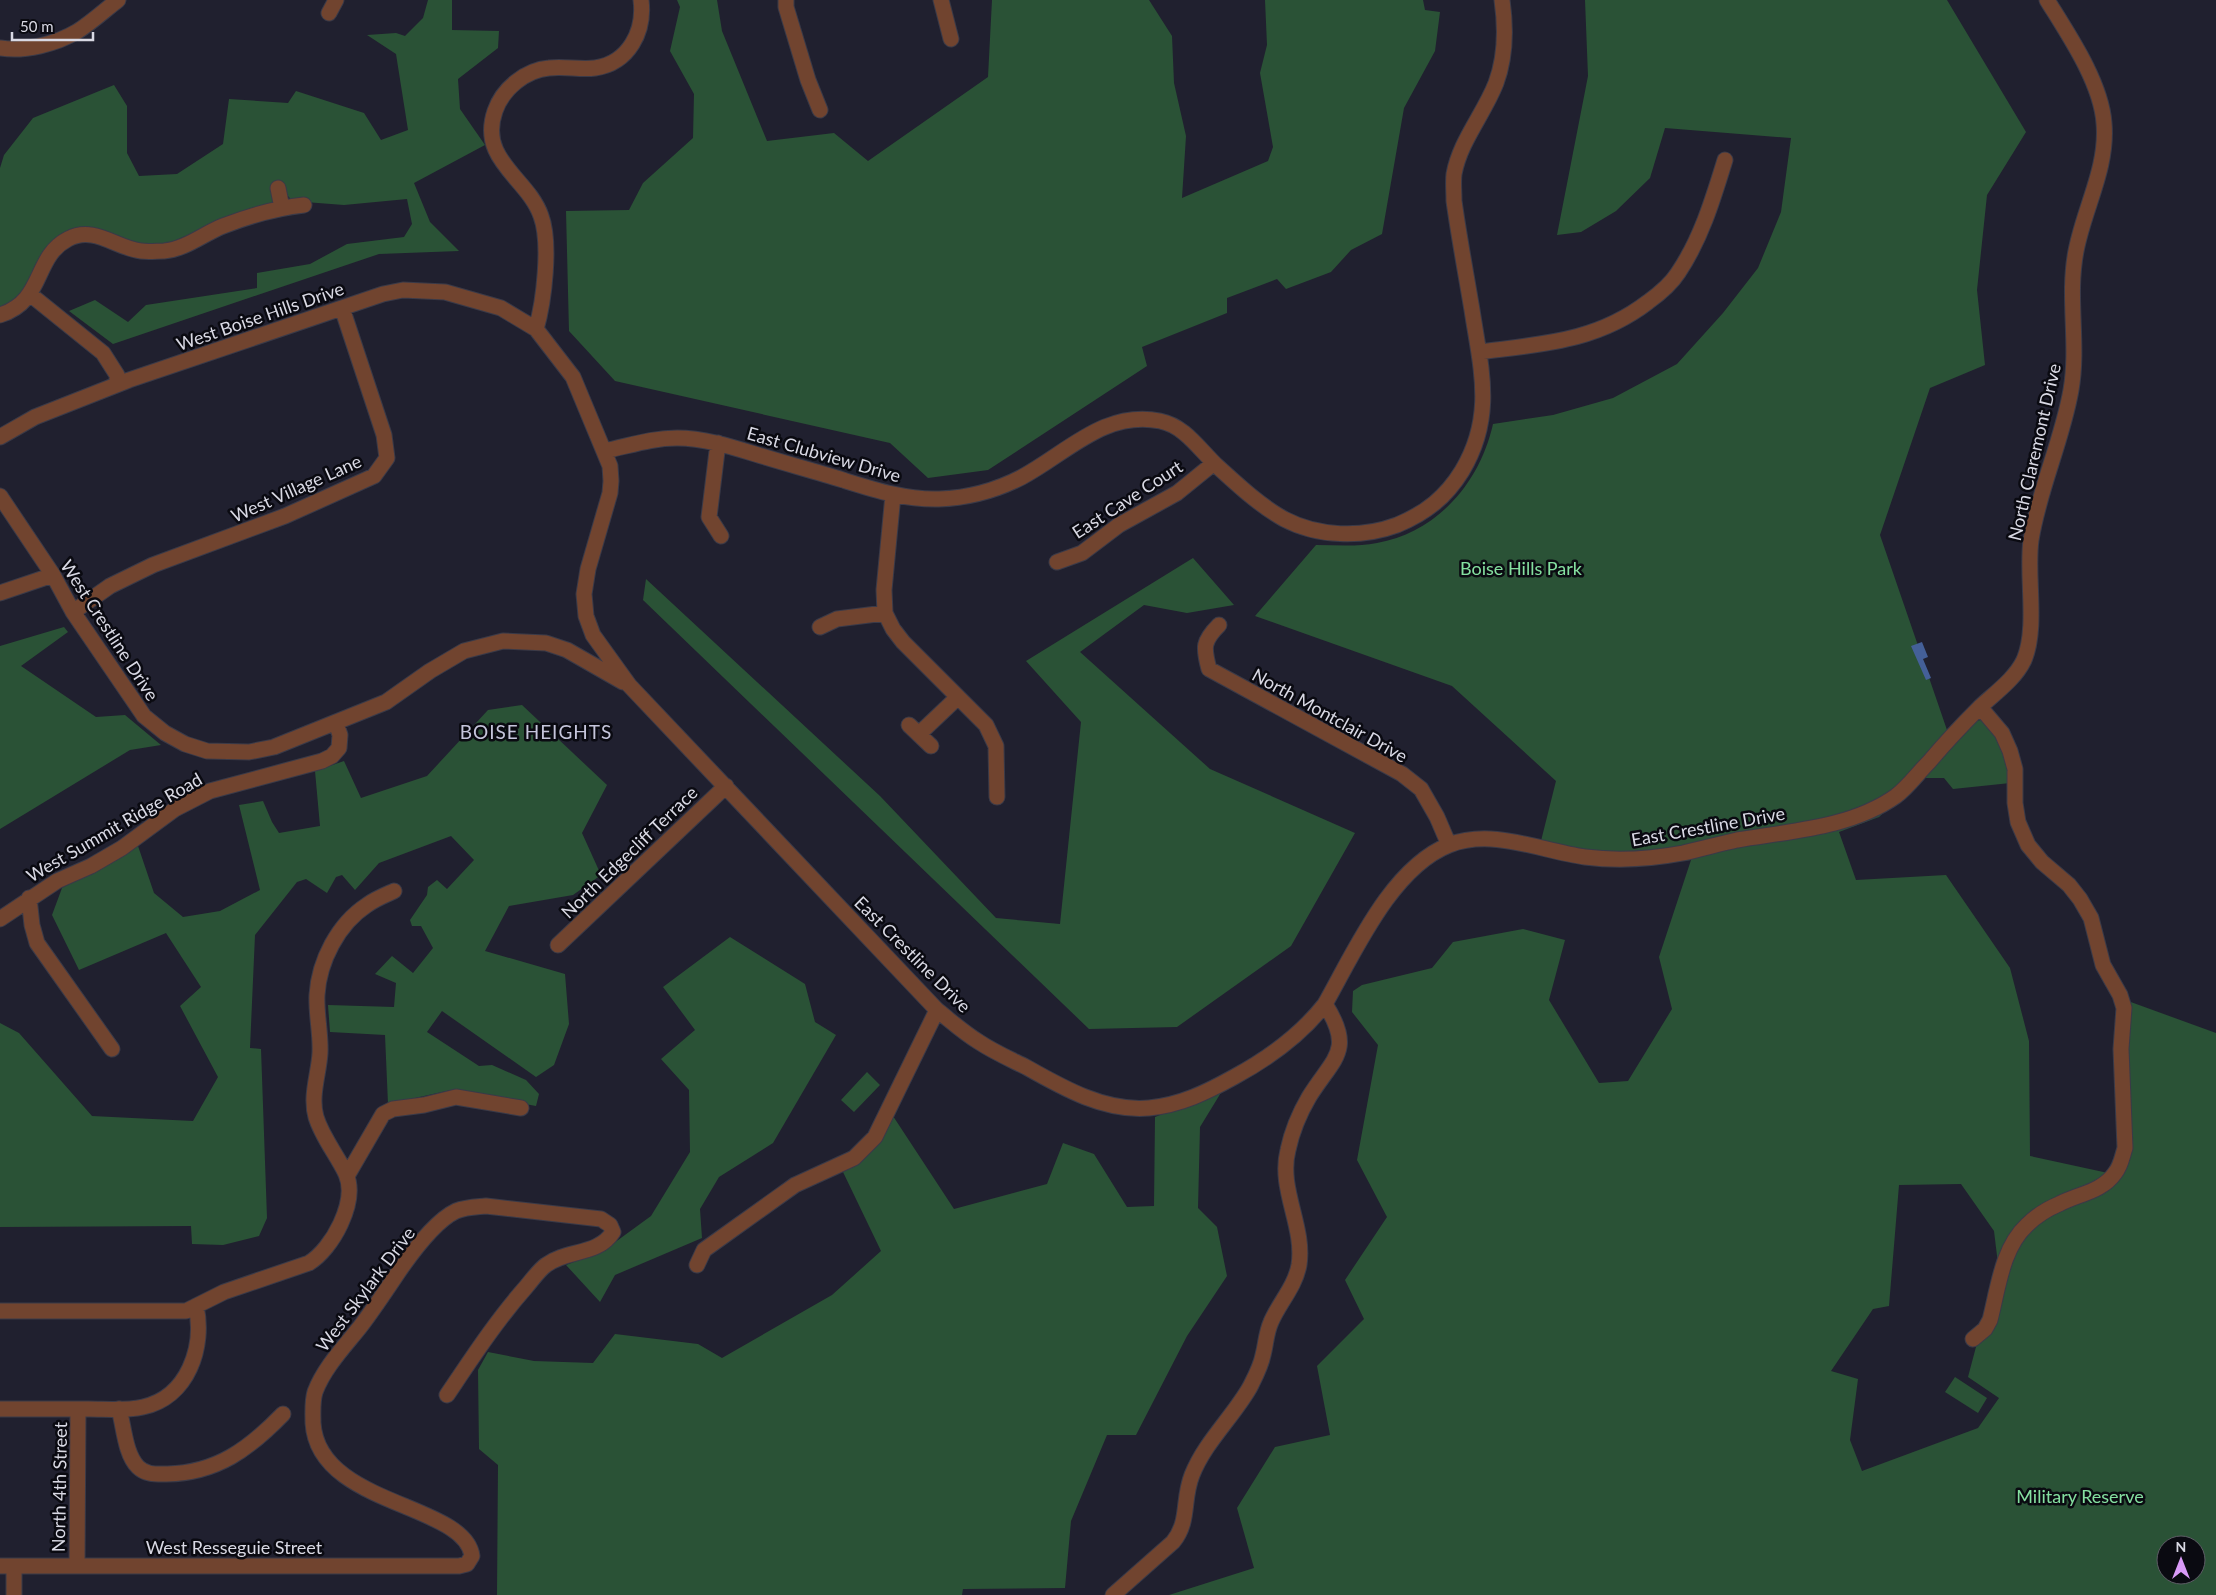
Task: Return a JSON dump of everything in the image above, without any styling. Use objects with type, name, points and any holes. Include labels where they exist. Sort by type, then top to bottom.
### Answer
[{"type":"street","points":[[0,48],[26,48],[45,44],[78,31],[118,0]]},
{"type":"street","points":[[629,685],[592,635],[584,594],[588,569],[610,493],[610,466],[573,377],[536,329],[543,296],[545,240],[542,218],[535,202],[499,159],[492,134],[495,111],[508,90],[521,78],[537,70],[598,67],[614,60],[636,39],[641,25],[641,0]]},
{"type":"street","points":[[786,0],[786,7],[808,80],[820,110]]},
{"type":"street","points":[[941,0],[951,38]]},
{"type":"street","name":"East Clubview Drive","points":[[604,451],[647,440],[670,439],[718,443],[894,495],[938,499],[967,496],[995,488],[1022,476],[1099,428],[1124,420],[1162,421],[1180,429],[1214,463],[1262,505],[1287,520],[1326,532],[1361,534],[1386,529],[1414,518],[1436,504],[1456,481],[1473,454],[1478,440],[1483,405],[1478,352],[1454,201],[1454,174],[1462,151],[1496,83],[1504,53],[1505,24],[1502,0]]},
{"type":"street","name":"North Claremont Drive","points":[[1980,707],[2012,678],[2023,661],[2029,642],[2031,540],[2042,490],[2071,392],[2075,361],[2072,304],[2073,266],[2080,230],[2104,154],[2104,122],[2100,101],[2080,55],[2047,0]]},
{"type":"street","points":[[1478,352],[1578,337],[1602,330],[1635,312],[1658,294],[1678,274],[1692,250],[1709,210],[1725,160]]},
{"type":"street","points":[[278,188],[282,208]]},
{"type":"street","points":[[0,315],[12,311],[30,295],[56,246],[75,236],[91,234],[140,251],[166,251],[185,246],[221,227],[282,208],[304,205]]},
{"type":"street","name":"West Boise Hills Drive","points":[[0,437],[35,417],[117,384],[383,294],[403,290],[445,292],[501,308],[536,329]]},
{"type":"street","points":[[30,295],[103,353],[117,374],[117,384]]},
{"type":"street","name":"West Village Lane","points":[[73,612],[110,586],[152,565],[285,516],[374,476],[387,458],[384,435],[342,308]]},
{"type":"street","points":[[718,443],[709,518],[721,536]]},
{"type":"street","name":"East Cave Court","points":[[1057,562],[1082,552],[1118,524],[1176,493],[1214,463]]},
{"type":"street","points":[[894,495],[884,590],[885,613],[893,629],[903,642],[986,725],[996,746],[997,797]]},
{"type":"street","name":"West Crestline Drive","points":[[0,496],[53,575],[73,612],[144,716],[165,733],[185,744],[207,751],[249,752],[274,747],[386,702],[444,662],[464,651],[504,641],[546,643],[567,650],[629,685]]},
{"type":"street","points":[[0,593],[53,575]]},
{"type":"street","points":[[820,627],[837,619],[885,613]]},
{"type":"street","name":"North Montclair Drive","points":[[1219,625],[1207,637],[1205,654],[1209,669],[1402,774],[1421,789],[1438,817],[1449,845]]},
{"type":"street","name":"East Crestline Drive","points":[[629,685],[937,1010],[978,1042],[1074,1094],[1110,1105],[1148,1108],[1179,1103],[1207,1091],[1252,1067],[1288,1042],[1313,1020],[1325,1004],[1387,898],[1408,874],[1430,855],[1449,845],[1487,839],[1509,841],[1585,857],[1626,859],[1656,857],[1827,824],[1876,808],[1897,794],[1980,707]]},
{"type":"street","points":[[931,746],[914,729],[958,697]]},
{"type":"street","points":[[1973,1340],[1985,1329],[1990,1320],[2006,1256],[2014,1240],[2041,1213],[2105,1184],[2115,1174],[2121,1163],[2124,1148],[2121,1049],[2124,1008],[2120,995],[2103,965],[2092,918],[2069,885],[2042,862],[2028,844],[2018,822],[2015,769],[2010,751],[2002,733],[1980,707]]},
{"type":"street","name":"West Summit Ridge Road","points":[[0,919],[57,881],[91,866],[122,848],[175,809],[210,791],[322,761],[332,756],[339,748],[340,735],[336,723]]},
{"type":"street","name":"North Edgecliff Terrace","points":[[558,945],[726,786]]},
{"type":"street","points":[[0,1311],[186,1311],[224,1292],[309,1263],[320,1256],[338,1228],[346,1210],[349,1194],[347,1176],[316,1118],[314,1105],[320,1042],[317,996],[322,969],[332,945],[344,926],[366,905],[394,891]]},
{"type":"street","points":[[30,898],[32,925],[37,943],[112,1049]]},
{"type":"street","points":[[1113,1595],[1173,1542],[1181,1532],[1185,1520],[1187,1489],[1192,1474],[1200,1458],[1249,1388],[1259,1369],[1271,1322],[1294,1281],[1300,1253],[1287,1189],[1287,1153],[1300,1112],[1335,1062],[1339,1051],[1340,1037],[1336,1022],[1325,1004]]},
{"type":"street","points":[[697,1265],[704,1250],[795,1186],[854,1158],[875,1137],[937,1010]]},
{"type":"street","points":[[347,1176],[383,1114],[393,1109],[424,1105],[456,1097],[521,1108]]},
{"type":"street","name":"West Skylark Drive","points":[[447,1395],[502,1314],[546,1265],[564,1256],[599,1247],[613,1232],[610,1225],[601,1219],[486,1206],[456,1212],[443,1221],[409,1256],[366,1320],[327,1370],[314,1393],[312,1409],[314,1429],[318,1445],[325,1459],[349,1479],[406,1508],[441,1522],[463,1537],[471,1546],[472,1556],[467,1564]]},
{"type":"street","points":[[0,1409],[120,1409],[142,1407],[159,1401],[187,1374],[198,1344],[200,1325],[196,1306]]},
{"type":"street","name":"North 4th Street","points":[[77,1566],[78,1409]]},
{"type":"street","points":[[120,1409],[134,1462],[146,1473],[154,1474],[199,1471],[224,1461],[248,1447],[282,1414]]},
{"type":"street","name":"West Resseguie Street","points":[[7,1566],[459,1566],[467,1564]]},
{"type":"street","points":[[7,1566],[14,1595]]},
{"type":"green space","points":[[428,0],[452,0],[452,30],[499,31],[498,48],[458,79],[460,109],[485,145],[414,183],[430,222],[459,251],[379,254],[113,344],[69,311],[95,300],[128,322],[146,305],[257,288],[257,273],[310,264],[347,244],[404,237],[412,224],[407,199],[344,205],[292,201],[281,187],[271,207],[229,218],[164,245],[139,245],[96,228],[70,229],[51,242],[24,292],[10,305],[0,309],[0,168],[4,155],[33,118],[114,85],[127,106],[127,153],[139,176],[177,174],[223,144],[229,99],[288,103],[296,91],[364,113],[381,140],[408,130],[396,54],[367,35],[396,33],[405,36],[423,18]]},
{"type":"green space","points":[[677,0],[717,0],[722,31],[767,141],[834,133],[868,161],[988,77],[992,0],[1149,0],[1172,36],[1174,83],[1186,136],[1182,198],[1268,161],[1273,147],[1260,73],[1267,45],[1265,0],[1423,0],[1425,10],[1440,12],[1435,51],[1404,108],[1382,234],[1351,250],[1331,272],[1286,289],[1277,279],[1227,298],[1227,313],[1142,347],[1147,366],[988,470],[928,478],[890,443],[615,381],[569,331],[566,211],[629,210],[643,183],[693,138],[694,94],[670,51],[680,7]]},
{"type":"green space","points":[[1585,0],[1947,0],[2026,132],[1987,195],[1977,290],[1985,365],[1930,388],[1880,535],[1947,730],[1997,715],[2020,782],[1953,789],[1944,778],[1921,778],[1879,817],[1839,832],[1856,880],[1946,875],[2010,968],[2029,1041],[2030,1156],[2108,1173],[2118,1149],[2120,1014],[2117,997],[2216,1033],[2216,1595],[1169,1595],[1254,1568],[1237,1508],[1275,1447],[1330,1435],[1317,1366],[1364,1319],[1345,1280],[1387,1217],[1357,1160],[1378,1045],[1352,1012],[1353,991],[1362,985],[1432,968],[1453,942],[1523,929],[1565,940],[1549,1000],[1599,1083],[1628,1081],[1672,1009],[1659,957],[1691,860],[1629,867],[1538,853],[1556,781],[1452,686],[1255,616],[1316,545],[1377,543],[1399,537],[1419,528],[1437,516],[1467,484],[1478,466],[1493,424],[1553,415],[1613,398],[1677,364],[1723,313],[1758,268],[1781,212],[1791,138],[1665,128],[1650,178],[1616,211],[1581,232],[1557,235],[1588,76]],"holes":[[[1961,1184],[1994,1231],[1998,1264],[1968,1377],[1999,1398],[1978,1428],[1862,1471],[1850,1440],[1858,1379],[1831,1371],[1873,1309],[1889,1306],[1899,1185]]]},
{"type":"green space","points":[[1193,558],[1234,605],[1187,613],[1144,605],[1080,652],[1210,769],[1355,833],[1291,946],[1177,1027],[1089,1029],[643,600],[646,579],[880,796],[996,918],[1060,924],[1081,722],[1026,661]]},
{"type":"green space","points":[[64,627],[68,632],[21,666],[96,717],[125,715],[161,745],[130,750],[0,829],[0,646]]},
{"type":"green space","points":[[522,705],[607,785],[582,833],[601,875],[573,895],[509,906],[485,951],[565,974],[569,1024],[554,1065],[536,1077],[442,1011],[427,1032],[479,1066],[492,1065],[526,1080],[539,1094],[536,1106],[451,1090],[388,1104],[385,1035],[330,1032],[328,1005],[394,1007],[396,983],[375,974],[392,956],[413,973],[433,948],[421,926],[412,926],[410,920],[427,895],[428,887],[437,880],[447,889],[474,860],[451,836],[379,863],[355,890],[342,875],[336,877],[327,893],[306,879],[297,882],[255,935],[250,1048],[261,1049],[267,1218],[259,1236],[223,1245],[192,1244],[191,1226],[0,1227],[0,1023],[19,1033],[92,1116],[193,1121],[218,1077],[180,1006],[201,987],[166,933],[79,970],[52,915],[62,888],[138,846],[154,893],[183,917],[220,911],[260,890],[239,805],[263,801],[279,833],[320,826],[315,771],[344,761],[361,798],[427,776],[488,710]]},
{"type":"green space","points":[[730,937],[805,984],[815,1022],[836,1035],[773,1143],[719,1177],[700,1209],[702,1238],[615,1275],[600,1302],[566,1265],[603,1251],[651,1216],[690,1152],[689,1090],[661,1059],[695,1030],[663,987]]},
{"type":"green space","points":[[867,1072],[880,1085],[854,1112],[841,1100]]},
{"type":"green space","points":[[1222,1091],[1200,1127],[1198,1208],[1217,1227],[1227,1276],[1187,1336],[1136,1435],[1107,1435],[1071,1521],[1065,1588],[963,1589],[962,1595],[497,1595],[498,1465],[479,1449],[478,1370],[488,1352],[534,1361],[593,1363],[615,1334],[698,1344],[722,1358],[832,1295],[881,1251],[843,1172],[872,1149],[893,1116],[954,1209],[1047,1184],[1063,1143],[1094,1154],[1127,1207],[1154,1206],[1155,1117]]},
{"type":"green space","points":[[1955,1377],[1987,1398],[1978,1413],[1945,1392]]},
{"type":"water","points":[[1922,642],[1928,657],[1923,659],[1931,678],[1926,680],[1911,646]]},
{"type":"district","name":"BOISE HEIGHTS","points":[[536,731]]},
{"type":"park label","name":"Boise Hills Park","points":[[1521,568]]},
{"type":"park label","name":"Military Reserve","points":[[2080,1496]]}]
